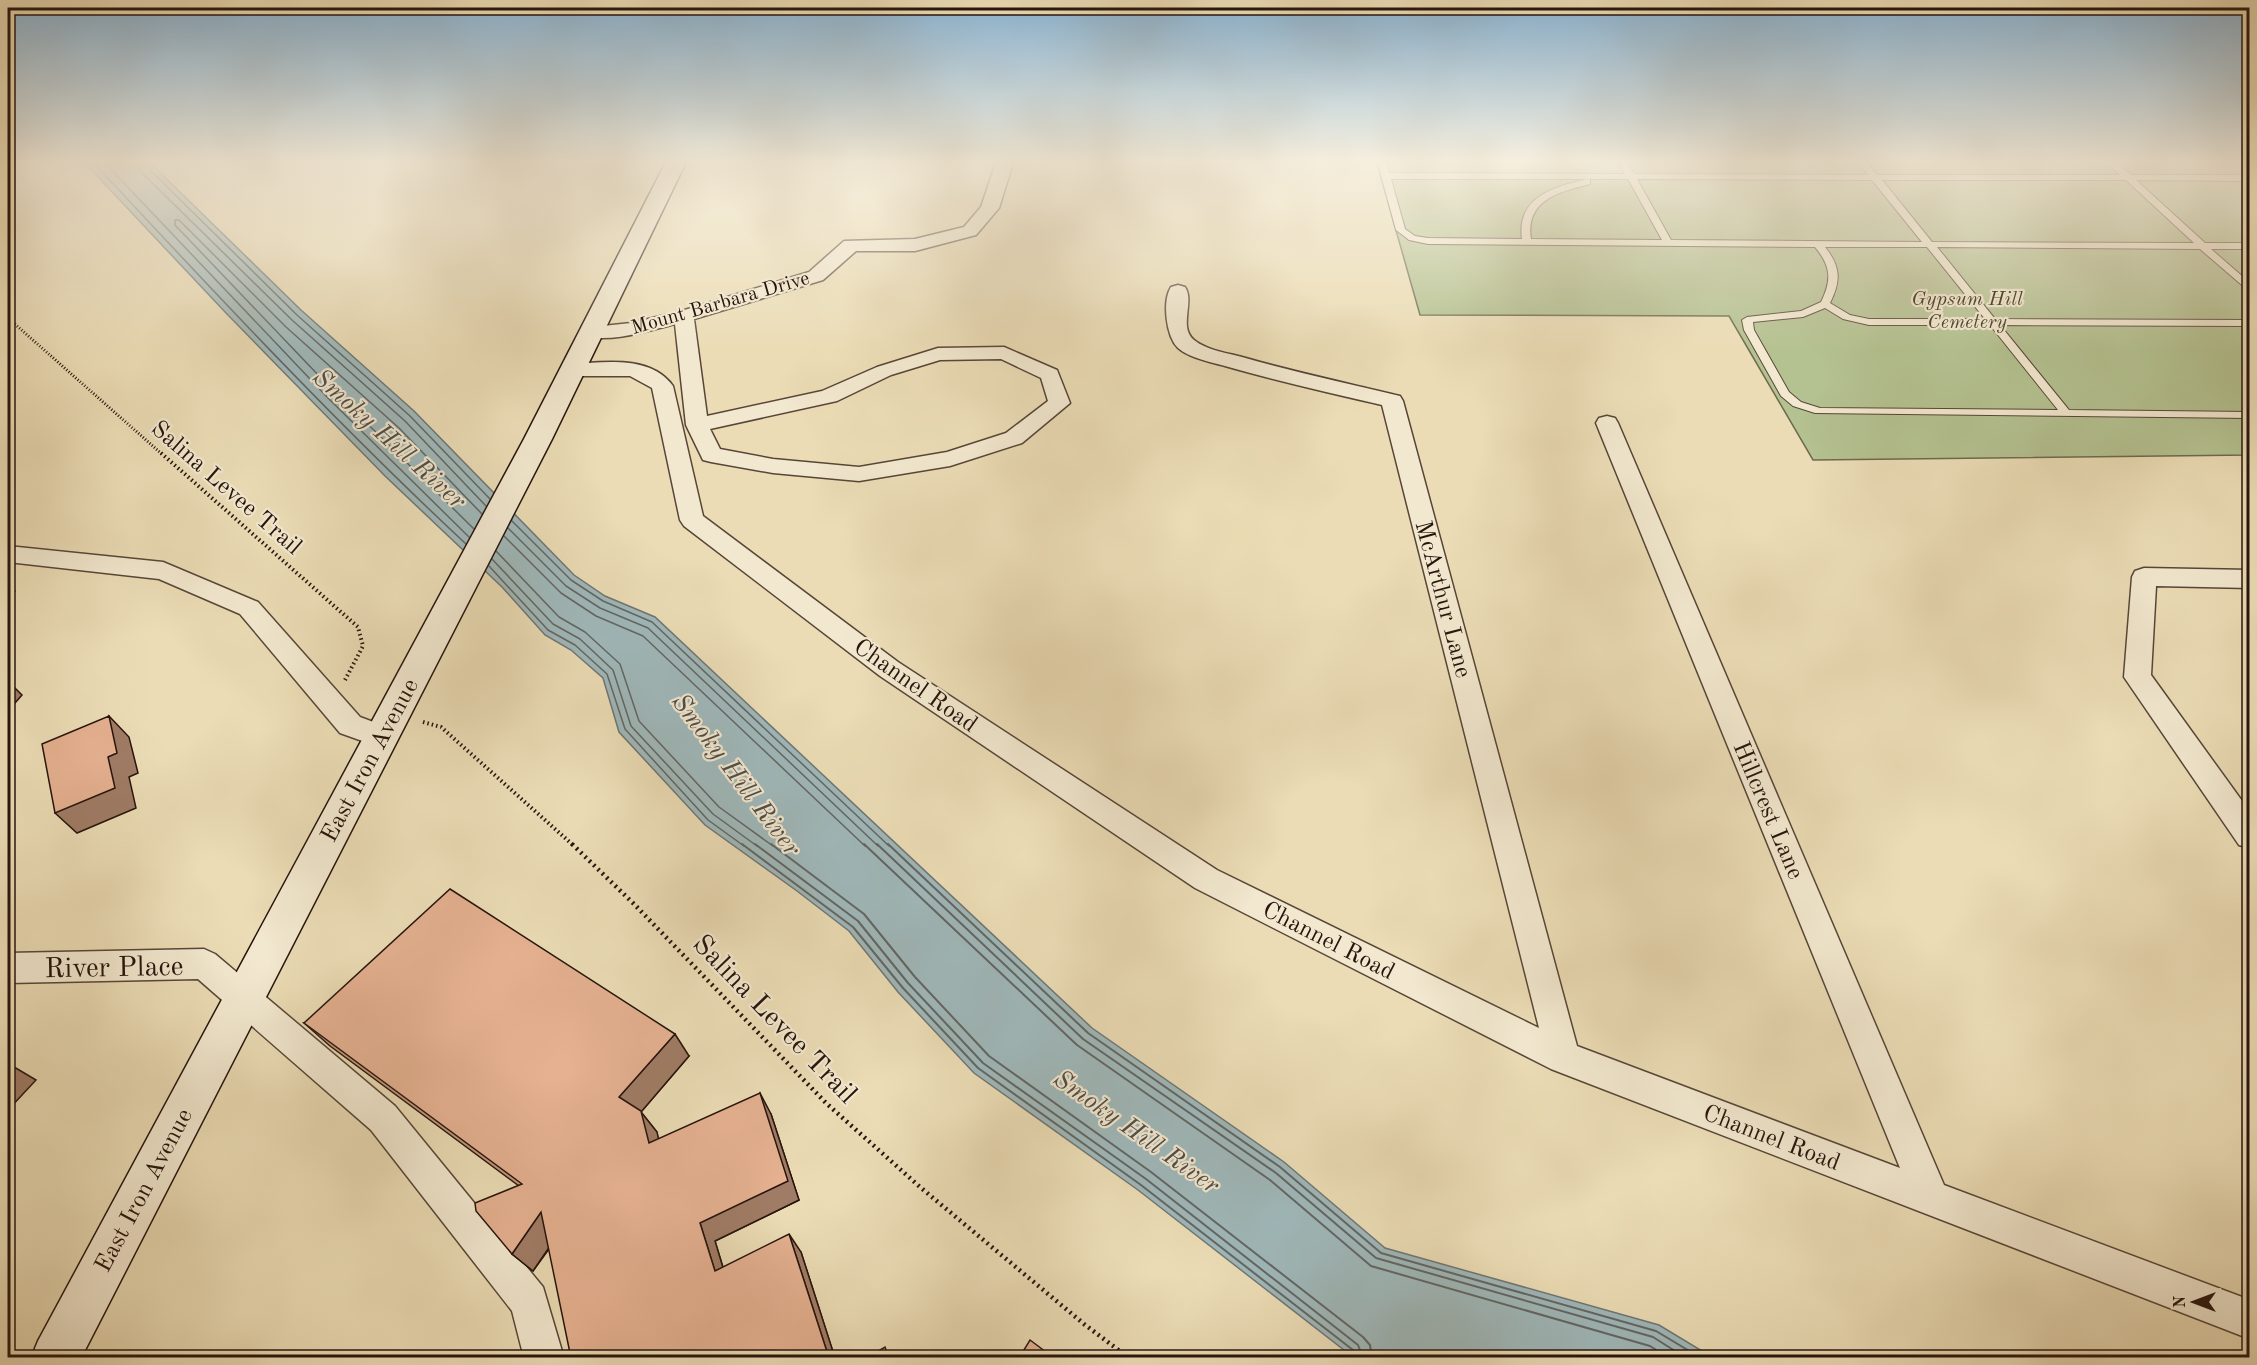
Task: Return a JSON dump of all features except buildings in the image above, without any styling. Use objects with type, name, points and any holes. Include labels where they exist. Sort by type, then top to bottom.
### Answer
[{"type":"street","name":"East Iron Avenue","points":[[55,1358],[422,662],[538,439],[646,224]]},
{"type":"street","name":"Mount Barbara Drive","points":[[591,332],[631,329],[684,316],[816,276],[851,245],[915,245],[970,231],[976,224]]},
{"type":"street","name":"McArthur Lane","points":[[1178,291],[1176,328],[1188,346],[1235,362],[1392,401],[1563,1058]]},
{"type":"street","points":[[684,316],[697,425],[711,455],[773,466],[859,474],[950,459],[1014,438],[1059,403],[1050,374],[1004,352],[938,354],[884,370],[829,396],[697,425]]},
{"type":"street","name":"Channel Road","points":[[573,370],[633,368],[651,375],[662,386],[692,520],[889,669],[1206,879],[1563,1058],[2250,1320]]},
{"type":"street","name":"Hillcrest Lane","points":[[1607,423],[1931,1198]]},
{"type":"street","points":[[8,554],[163,571],[249,608],[350,725],[387,725]]},
{"type":"street","points":[[2250,579],[2144,577],[2137,677],[2250,836]]},
{"type":"street","name":"River Place","points":[[8,968],[204,964],[383,1118],[529,1301],[543,1358]]},
{"type":"lane","points":[[1399,224],[1401,230],[1412,238],[1428,241],[2250,246]]},
{"type":"lane","points":[[1524,224],[1523,231],[1527,242]]},
{"type":"lane","points":[[1657,224],[1668,243]]},
{"type":"lane","points":[[1913,224],[2066,413]]},
{"type":"lane","points":[[2179,224],[2250,289]]},
{"type":"lane","points":[[1818,244],[1831,258],[1835,268],[1834,284],[1825,304],[1803,314],[1747,320],[1749,330],[1785,394],[1797,404],[1819,411],[1844,412],[2250,415]]},
{"type":"lane","points":[[1825,304],[1847,317],[1869,322],[2250,323]]},
{"type":"path","name":"Salina Levee Trail","points":[[8,318],[358,627],[363,646],[332,705]]},
{"type":"path","name":"Salina Levee Trail","points":[[387,725],[441,727],[472,753],[634,904],[826,1103],[929,1195],[1084,1324],[1129,1358]]},
{"type":"green space","name":"Gypsum Hill Cemetery","points":[[1394,224],[2249,224],[2249,455],[1813,460],[1729,316],[1420,315]]},
{"type":"water","name":"Smoky Hill River","points":[[142,224],[212,224],[301,310],[414,411],[574,575],[605,596],[655,617],[1092,1028],[1284,1162],[1385,1248],[1659,1325],[1712,1357],[1353,1357],[1138,1190],[974,1073],[898,992],[849,931],[705,825],[619,732],[603,678],[571,650],[545,635],[502,587],[385,476]]}]
